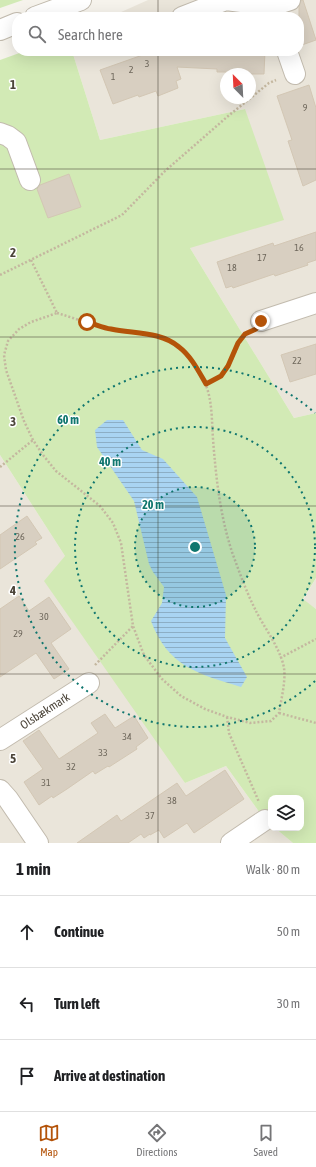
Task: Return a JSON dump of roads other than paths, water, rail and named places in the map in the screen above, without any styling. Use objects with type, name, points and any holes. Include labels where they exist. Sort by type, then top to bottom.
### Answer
[{"type":"street","points":[[49,12],[82,0]]},
{"type":"street","points":[[195,12],[226,0],[280,8]]},
{"type":"street","points":[[0,30],[12,25]]},
{"type":"street","points":[[289,56],[295,74]]},
{"type":"street","points":[[0,133],[8,136],[16,142],[30,180]]},
{"type":"street","points":[[261,321],[316,303]]},
{"type":"street","name":"Olsbækmark","points":[[0,740],[89,682]]},
{"type":"street","points":[[0,790],[8,798],[38,843]]},
{"type":"street","points":[[231,843],[266,820]]},
{"type":"water","points":[[107,420],[123,420],[142,450],[163,459],[197,497],[226,595],[225,638],[247,677],[241,687],[199,673],[187,666],[176,659],[166,649],[158,637],[151,621],[162,603],[164,587],[149,564],[134,501],[97,447],[95,430]]}]
